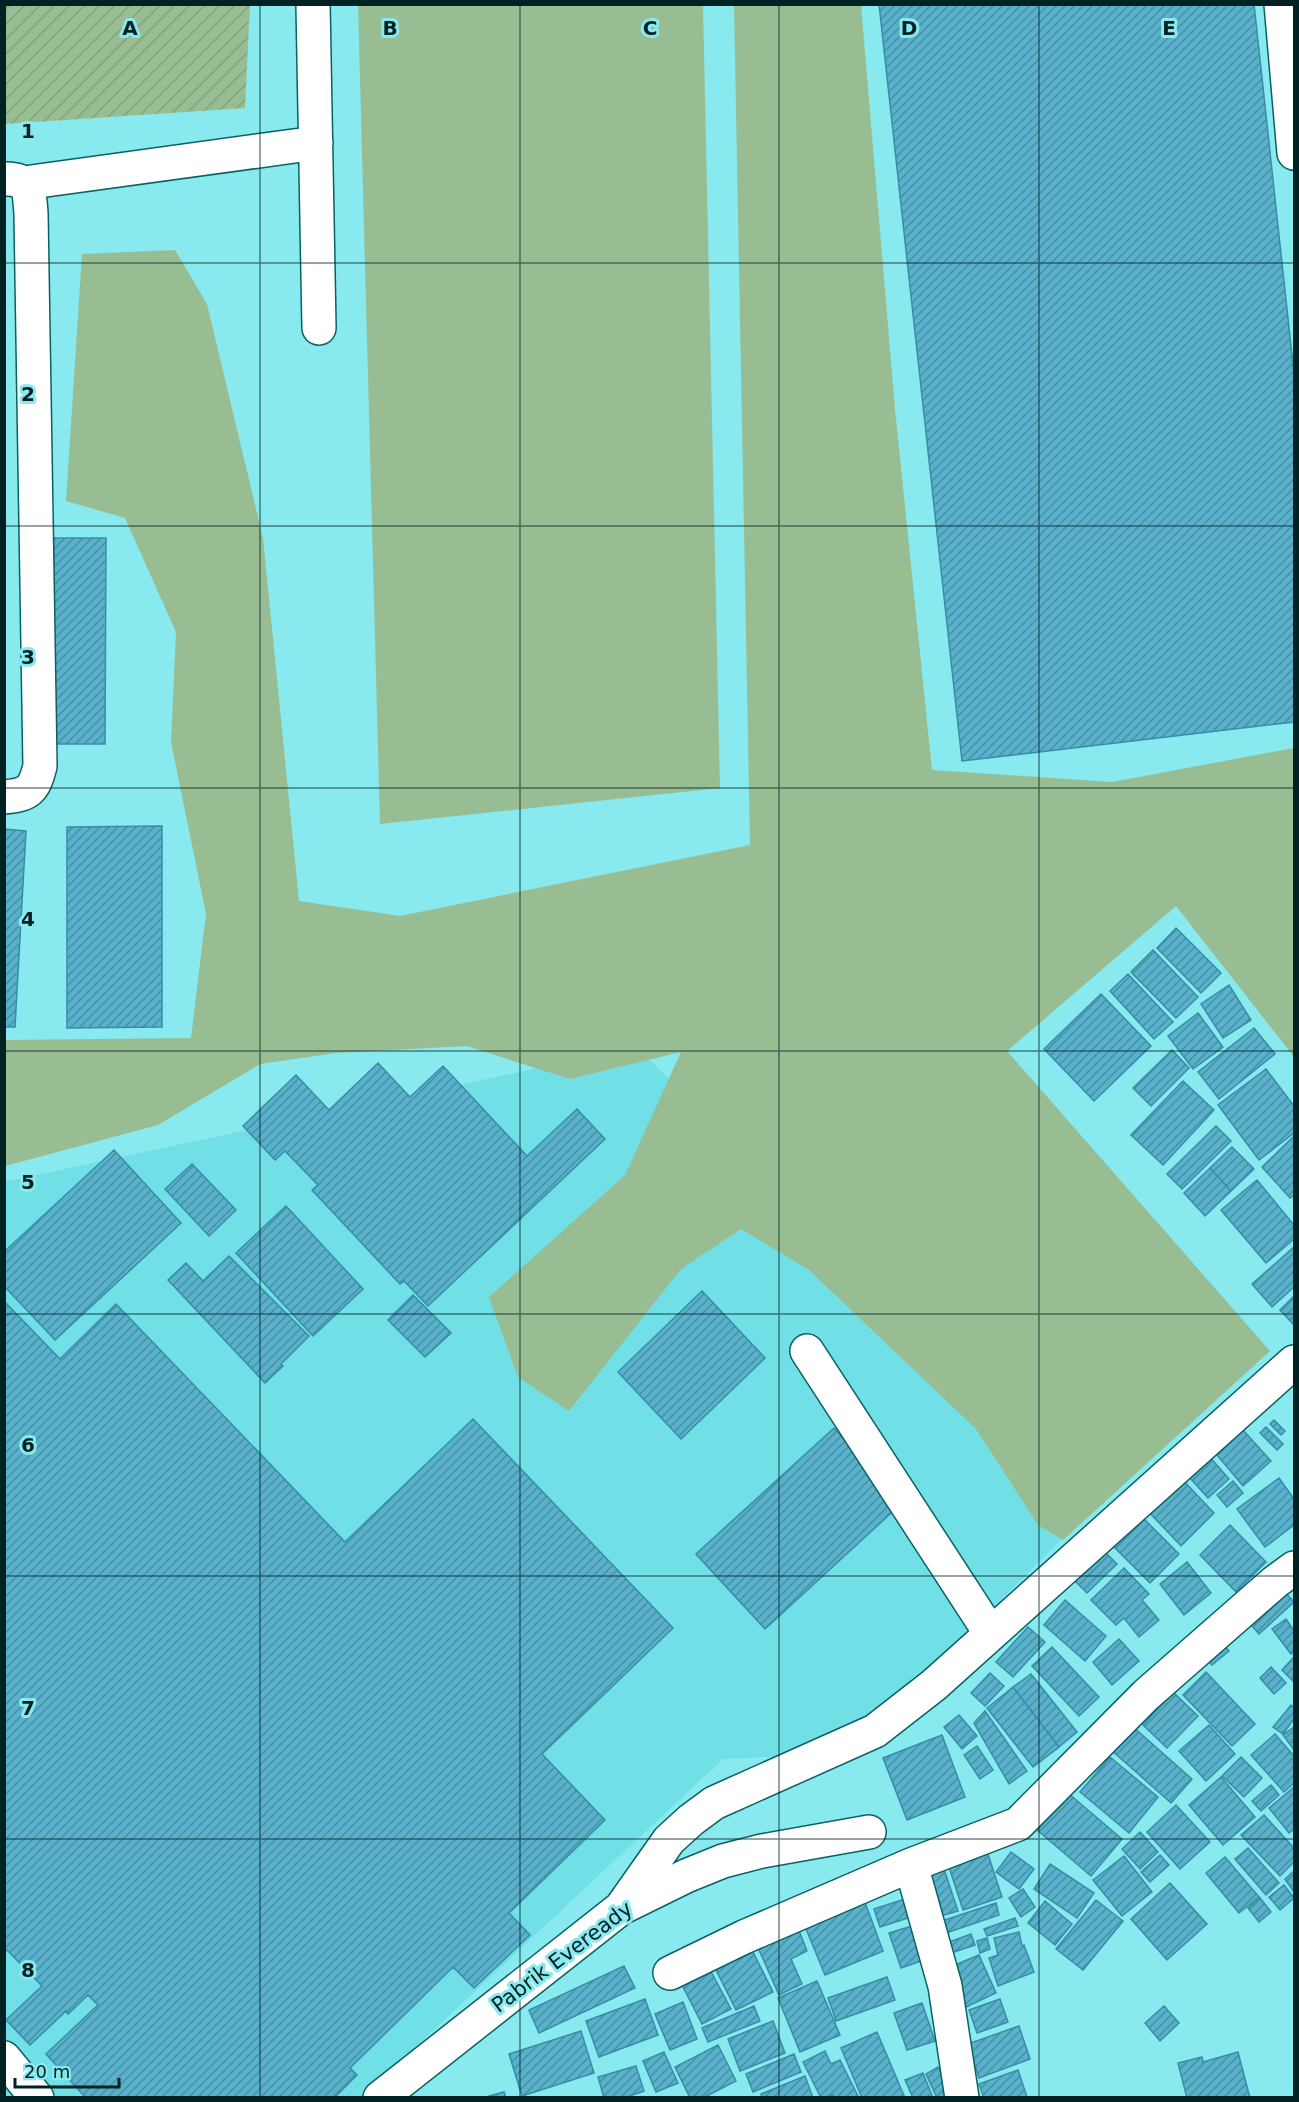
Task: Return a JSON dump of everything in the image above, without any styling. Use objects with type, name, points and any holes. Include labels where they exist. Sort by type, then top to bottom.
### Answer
[{"type":"street","points":[[313,4],[319,328]]},
{"type":"street","points":[[1281,4],[1294,153]]},
{"type":"street","points":[[14,181],[316,143]]},
{"type":"street","points":[[4,797],[17,796],[34,786],[40,766],[31,213],[29,192],[14,181]]},
{"type":"street","points":[[807,1351],[991,1634]]},
{"type":"street","points":[[621,1908],[669,1840],[691,1820],[714,1803],[875,1731],[991,1634],[1294,1362]]},
{"type":"street","points":[[670,1973],[744,1937],[911,1865],[1018,1824],[1146,1695],[1294,1568]]},
{"type":"street","name":"Pabrik Eveready","points":[[380,2097],[621,1908],[686,1875],[723,1860],[869,1832]]},
{"type":"street","points":[[911,1865],[945,1986],[962,2097]]},
{"type":"street","points":[[4,2058],[37,2097]]},
{"type":"shaded area","points":[[637,1047],[1093,1508],[848,1753],[723,1759],[362,2097],[5,2097],[4,1182]]},
{"type":"green space","points":[[5,4],[250,5],[245,108],[5,124]]},
{"type":"green space","points":[[358,5],[703,5],[720,788],[380,824]]},
{"type":"green space","points":[[734,5],[861,5],[895,409],[932,770],[1112,782],[1294,748],[1294,1057],[1176,906],[1007,1051],[1270,1351],[1063,1540],[1038,1525],[976,1429],[809,1270],[741,1229],[681,1269],[569,1411],[518,1377],[489,1297],[625,1175],[681,1052],[570,1079],[467,1046],[336,1053],[260,1064],[158,1125],[5,1166],[5,1040],[191,1038],[206,914],[171,742],[176,632],[125,518],[66,501],[82,254],[175,250],[207,304],[263,538],[299,901],[400,916],[750,845]]},
{"type":"building","points":[[879,4],[1254,4],[1294,374],[1294,722],[962,761]]},
{"type":"building","points":[[54,538],[106,538],[105,744],[53,744]]},
{"type":"building","points":[[162,826],[162,1027],[67,1028],[67,827]]},
{"type":"building","points":[[4,829],[26,831],[15,1027],[4,1027]]},
{"type":"building","points":[[1176,928],[1221,973],[1201,993],[1157,948]]},
{"type":"building","points":[[1153,950],[1198,997],[1176,1018],[1131,972]]},
{"type":"building","points":[[1128,974],[1173,1022],[1154,1039],[1110,991]]},
{"type":"building","points":[[1229,985],[1251,1020],[1223,1038],[1201,1004]]},
{"type":"building","points":[[1101,994],[1151,1046],[1094,1101],[1044,1049]]},
{"type":"building","points":[[1198,1013],[1223,1047],[1193,1069],[1168,1036]]},
{"type":"building","points":[[1254,1028],[1275,1054],[1219,1099],[1198,1072]]},
{"type":"building","points":[[1172,1050],[1189,1068],[1151,1106],[1133,1088]]},
{"type":"building","points":[[378,1063],[410,1097],[443,1066],[527,1156],[577,1109],[605,1139],[428,1306],[404,1281],[400,1284],[312,1190],[318,1185],[285,1151],[275,1160],[243,1126],[296,1075],[329,1110]]},
{"type":"building","points":[[1266,1069],[1294,1106],[1294,1133],[1259,1160],[1218,1105]]},
{"type":"building","points":[[1183,1081],[1214,1110],[1163,1165],[1131,1135]]},
{"type":"building","points":[[1216,1126],[1231,1141],[1182,1189],[1167,1174]]},
{"type":"building","points":[[1294,1136],[1294,1195],[1290,1198],[1262,1167]]},
{"type":"building","points":[[1232,1147],[1254,1169],[1231,1191],[1210,1168]]},
{"type":"building","points":[[114,1150],[181,1223],[55,1340],[4,1286],[4,1252]]},
{"type":"building","points":[[192,1164],[236,1210],[209,1236],[165,1189]]},
{"type":"building","points":[[1210,1168],[1231,1191],[1205,1216],[1184,1193]]},
{"type":"building","points":[[1257,1180],[1294,1225],[1294,1239],[1266,1263],[1221,1210]]},
{"type":"building","points":[[286,1206],[363,1289],[313,1336],[236,1253]]},
{"type":"building","points":[[1294,1247],[1294,1287],[1272,1307],[1252,1284]]},
{"type":"building","points":[[229,1256],[309,1336],[265,1383],[168,1280],[186,1263],[203,1281]]},
{"type":"building","points":[[702,1291],[765,1358],[681,1439],[618,1372]]},
{"type":"building","points":[[413,1295],[451,1333],[425,1357],[388,1320]]},
{"type":"building","points":[[1294,1296],[1294,1325],[1280,1310]]},
{"type":"building","points":[[4,1301],[60,1359],[116,1304],[345,1542],[473,1419],[673,1628],[542,1754],[605,1820],[509,1913],[530,1935],[474,1988],[453,1967],[350,2068],[357,2075],[334,2098],[86,2098],[46,2054],[98,2005],[88,1995],[68,2014],[66,2011],[30,2045],[6,2020],[42,1986],[4,1947]]},
{"type":"building","points":[[1234,1420],[1271,1461],[1243,1486],[1207,1443]]},
{"type":"building","points":[[1274,1420],[1285,1431],[1281,1435],[1270,1424]]},
{"type":"building","points":[[1266,1427],[1283,1444],[1277,1450],[1260,1433]]},
{"type":"building","points":[[834,1428],[902,1503],[765,1629],[696,1554]]},
{"type":"building","points":[[1201,1447],[1229,1479],[1208,1498],[1180,1467]]},
{"type":"building","points":[[1178,1475],[1214,1513],[1181,1546],[1144,1507]]},
{"type":"building","points":[[1279,1478],[1294,1499],[1294,1525],[1265,1547],[1237,1509]]},
{"type":"building","points":[[1233,1481],[1243,1493],[1227,1507],[1217,1495]]},
{"type":"building","points":[[1137,1512],[1179,1554],[1150,1583],[1109,1542]]},
{"type":"building","points":[[1230,1525],[1266,1562],[1236,1592],[1200,1555]]},
{"type":"building","points":[[1100,1547],[1117,1564],[1087,1593],[1070,1576]]},
{"type":"building","points":[[1187,1562],[1211,1593],[1184,1615],[1160,1584]]},
{"type":"building","points":[[1124,1568],[1149,1594],[1142,1600],[1159,1620],[1139,1637],[1124,1618],[1116,1625],[1091,1600]]},
{"type":"building","points":[[1280,1587],[1294,1602],[1259,1634],[1245,1618]]},
{"type":"building","points":[[1065,1600],[1106,1636],[1085,1661],[1044,1625]]},
{"type":"building","points":[[1286,1619],[1294,1631],[1294,1651],[1291,1654],[1272,1629]]},
{"type":"building","points":[[1028,1627],[1045,1642],[1013,1677],[996,1662]]},
{"type":"building","points":[[1119,1639],[1139,1661],[1112,1685],[1093,1662]]},
{"type":"building","points":[[1219,1640],[1229,1651],[1212,1665],[1202,1653]]},
{"type":"building","points":[[1052,1647],[1099,1697],[1079,1716],[1032,1666]]},
{"type":"building","points":[[1294,1657],[1294,1682],[1282,1670]]},
{"type":"building","points":[[1271,1667],[1286,1683],[1274,1694],[1260,1678]]},
{"type":"building","points":[[1206,1672],[1255,1724],[1232,1746],[1183,1695]]},
{"type":"building","points":[[990,1673],[1004,1686],[985,1706],[971,1693]]},
{"type":"building","points":[[1031,1674],[1077,1732],[1059,1747],[1013,1687]]},
{"type":"building","points":[[1013,1687],[1059,1747],[1033,1767],[987,1708]]},
{"type":"building","points":[[1173,1692],[1198,1716],[1167,1748],[1143,1725]]},
{"type":"building","points":[[1291,1705],[1294,1708],[1294,1719],[1283,1734],[1273,1727]]},
{"type":"building","points":[[985,1711],[1027,1771],[1009,1784],[974,1723]]},
{"type":"building","points":[[959,1715],[977,1736],[962,1749],[944,1727]]},
{"type":"building","points":[[1131,1725],[1192,1779],[1171,1803],[1110,1749]]},
{"type":"building","points":[[1209,1725],[1235,1754],[1206,1781],[1179,1751]]},
{"type":"building","points":[[1294,1727],[1294,1750],[1283,1735]]},
{"type":"building","points":[[1275,1734],[1294,1756],[1294,1783],[1284,1792],[1251,1755]]},
{"type":"building","points":[[942,1735],[965,1797],[907,1820],[883,1758]]},
{"type":"building","points":[[977,1746],[993,1770],[980,1779],[964,1755]]},
{"type":"building","points":[[1110,1757],[1158,1797],[1129,1833],[1080,1792]]},
{"type":"building","points":[[1241,1757],[1262,1778],[1244,1797],[1222,1776]]},
{"type":"building","points":[[1221,1777],[1255,1817],[1223,1845],[1189,1805]]},
{"type":"building","points":[[1271,1785],[1279,1795],[1261,1811],[1252,1801]]},
{"type":"building","points":[[1294,1787],[1294,1829],[1289,1833],[1269,1808]]},
{"type":"building","points":[[1068,1793],[1122,1839],[1091,1876],[1037,1830]]},
{"type":"building","points":[[1176,1805],[1210,1842],[1180,1869],[1147,1832]]},
{"type":"building","points":[[1264,1815],[1294,1848],[1294,1862],[1280,1876],[1241,1835]]},
{"type":"building","points":[[1140,1832],[1158,1852],[1140,1869],[1122,1849]]},
{"type":"building","points":[[985,1845],[1002,1897],[963,1910],[946,1858]]},
{"type":"building","points":[[1248,1848],[1279,1883],[1266,1895],[1235,1859]]},
{"type":"building","points":[[1011,1852],[1034,1869],[1019,1889],[996,1872]]},
{"type":"building","points":[[1160,1855],[1169,1865],[1150,1882],[1141,1872]]},
{"type":"building","points":[[1124,1856],[1152,1892],[1122,1916],[1093,1880]]},
{"type":"building","points":[[1225,1857],[1259,1897],[1239,1913],[1206,1873]]},
{"type":"building","points":[[942,1863],[958,1911],[937,1917],[922,1870]]},
{"type":"building","points":[[1050,1864],[1094,1893],[1077,1918],[1034,1889]]},
{"type":"building","points":[[1294,1871],[1294,1892],[1285,1879]]},
{"type":"building","points":[[1170,1883],[1207,1924],[1167,1960],[1131,1919]]},
{"type":"building","points":[[1284,1885],[1294,1898],[1280,1910],[1269,1897]]},
{"type":"building","points":[[1023,1889],[1035,1907],[1021,1917],[1009,1898]]},
{"type":"building","points":[[863,1897],[883,1951],[825,1975],[804,1924]]},
{"type":"building","points":[[908,1898],[914,1916],[880,1927],[874,1909]]},
{"type":"building","points":[[1260,1898],[1271,1912],[1259,1922],[1248,1908]]},
{"type":"building","points":[[1096,1900],[1123,1921],[1083,1970],[1056,1949]]},
{"type":"building","points":[[1045,1901],[1072,1924],[1055,1945],[1028,1923]]},
{"type":"building","points":[[996,1903],[999,1915],[943,1934],[939,1922]]},
{"type":"building","points":[[1015,1918],[1018,1926],[987,1936],[984,1929]]},
{"type":"building","points":[[796,1923],[807,1951],[791,1959],[802,1984],[779,1995],[755,1941]]},
{"type":"building","points":[[912,1926],[924,1960],[901,1968],[889,1933]]},
{"type":"building","points":[[1019,1932],[1022,1946],[1024,1945],[1034,1972],[998,1986],[989,1958],[998,1955],[994,1938]]},
{"type":"building","points":[[971,1934],[975,1945],[948,1954],[944,1944]]},
{"type":"building","points":[[987,1938],[990,1949],[980,1953],[977,1941]]},
{"type":"building","points":[[749,1944],[773,1992],[736,2010],[712,1962]]},
{"type":"building","points":[[979,1955],[996,1993],[966,2007],[948,1968]]},
{"type":"building","points":[[624,1966],[635,1988],[539,2033],[529,2010]]},
{"type":"building","points":[[708,1966],[731,2009],[702,2024],[680,1981]]},
{"type":"building","points":[[887,1977],[895,2000],[836,2021],[828,1998]]},
{"type":"building","points":[[817,1981],[840,2035],[800,2052],[778,1998]]},
{"type":"building","points":[[645,1999],[658,2035],[599,2057],[586,2021]]},
{"type":"building","points":[[1000,1999],[1008,2022],[977,2033],[969,2010]]},
{"type":"building","points":[[683,2002],[697,2039],[670,2050],[655,2014]]},
{"type":"building","points":[[922,2003],[935,2041],[907,2050],[894,2013]]},
{"type":"building","points":[[754,2006],[760,2021],[708,2042],[702,2028]]},
{"type":"building","points":[[1164,2006],[1179,2023],[1160,2041],[1145,2023]]},
{"type":"building","points":[[773,2021],[785,2053],[740,2071],[728,2039]]},
{"type":"building","points":[[1019,2026],[1030,2059],[979,2078],[968,2044]]},
{"type":"building","points":[[581,2031],[594,2073],[522,2096],[509,2054]]},
{"type":"building","points":[[877,2032],[905,2098],[862,2098],[841,2048]]},
{"type":"building","points":[[718,2045],[736,2081],[703,2098],[690,2098],[675,2067]]},
{"type":"building","points":[[825,2051],[831,2064],[840,2060],[859,2098],[834,2098],[833,2095],[821,2098],[803,2062]]},
{"type":"building","points":[[664,2052],[678,2083],[656,2092],[643,2061]]},
{"type":"building","points":[[1238,2052],[1250,2098],[1187,2098],[1178,2063],[1202,2057],[1203,2062]]},
{"type":"building","points":[[794,2054],[801,2072],[753,2092],[746,2074]]},
{"type":"building","points":[[636,2066],[644,2091],[624,2098],[604,2098],[598,2077]]},
{"type":"building","points":[[938,2067],[953,2098],[937,2098],[926,2074]]},
{"type":"building","points":[[1018,2070],[1027,2097],[984,2098],[979,2084]]},
{"type":"building","points":[[923,2073],[933,2098],[913,2098],[905,2080]]},
{"type":"building","points":[[805,2076],[813,2098],[762,2098],[761,2094]]},
{"type":"building","points":[[504,2092],[506,2098],[482,2098]]}]
